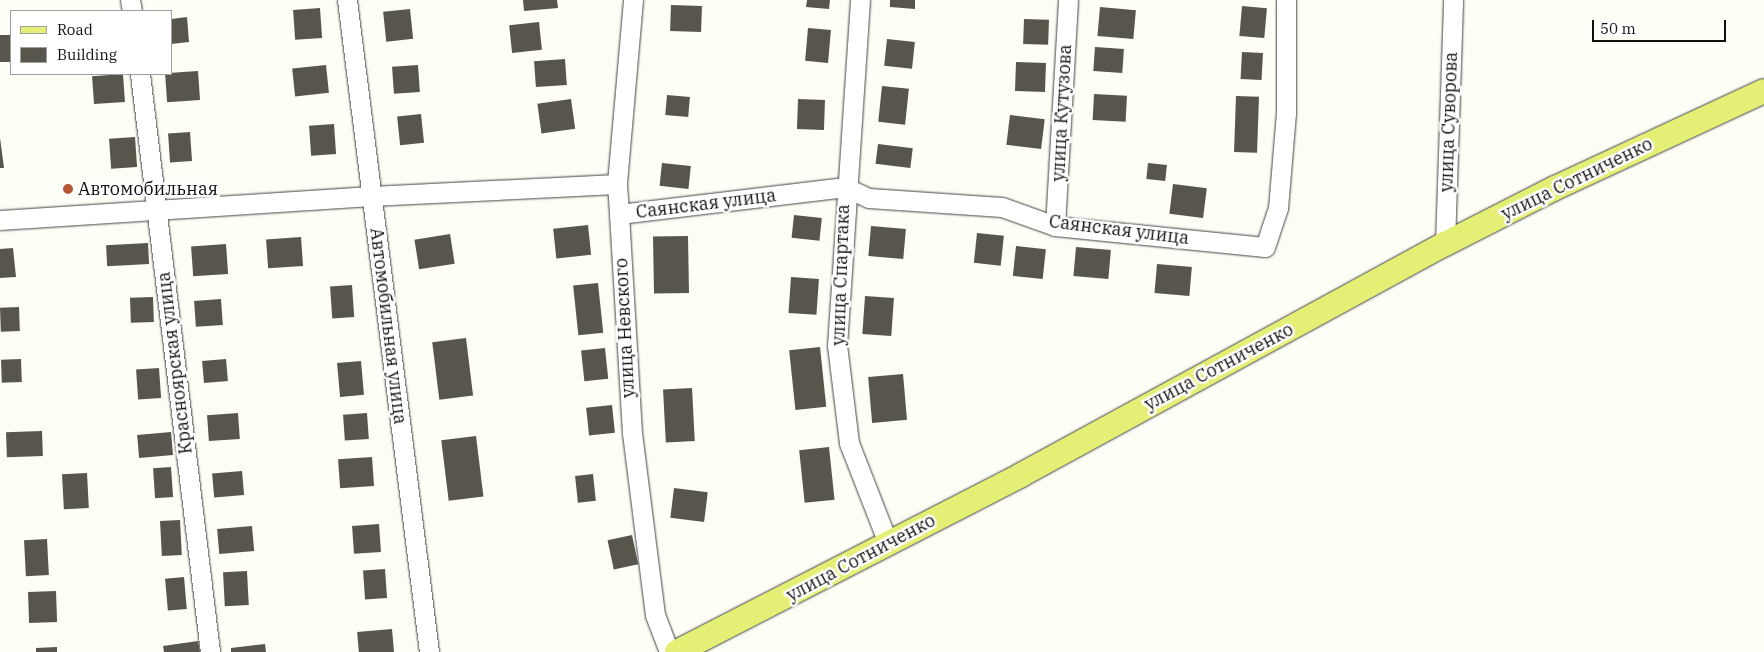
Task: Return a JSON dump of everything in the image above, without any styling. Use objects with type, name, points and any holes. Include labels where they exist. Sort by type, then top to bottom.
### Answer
[{"type":"main road","name":"улица Сотниченко","points":[[677,652],[888,544],[1445,244],[1555,188],[1764,91]]},
{"type":"street","name":"Автомобильная улица","points":[[347,0],[429,652]]},
{"type":"street","name":"улица Невского","points":[[633,0],[618,184],[618,214],[632,433],[655,615],[669,652]]},
{"type":"street","name":"улица Спартака","points":[[860,0],[845,187],[838,355],[849,443],[888,544]]},
{"type":"street","name":"улица Кутузова","points":[[1056,226],[1068,0]]},
{"type":"street","name":"Саянская улица","points":[[618,214],[845,187],[869,198],[1002,206],[1056,226],[1265,247],[1278,208],[1286,113],[1286,0]]},
{"type":"street","name":"улица Суворова","points":[[1445,244],[1453,0]]},
{"type":"street","name":"Красноярская улица","points":[[140,75],[210,652]]},
{"type":"street","name":"Саянская улица","points":[[0,220],[371,196],[618,184]]},
{"type":"building","points":[[523,0],[557,0],[558,8],[524,11]]},
{"type":"building","points":[[807,0],[830,0],[829,9],[806,7]]},
{"type":"building","points":[[890,0],[915,0],[915,9],[890,7]]},
{"type":"building","points":[[671,5],[702,6],[701,32],[670,31]]},
{"type":"building","points":[[1242,6],[1267,8],[1264,38],[1239,36]]},
{"type":"building","points":[[1100,7],[1136,10],[1133,39],[1097,36]]},
{"type":"building","points":[[320,8],[322,38],[295,40],[293,10]]},
{"type":"building","points":[[410,9],[413,39],[386,42],[383,12]]},
{"type":"building","points":[[187,17],[189,42],[172,44],[172,19]]},
{"type":"building","points":[[1024,19],[1049,20],[1048,45],[1023,44]]},
{"type":"building","points":[[539,22],[542,50],[512,53],[509,25]]},
{"type":"building","points":[[808,28],[831,30],[828,63],[805,61]]},
{"type":"building","points":[[0,35],[10,35],[10,62],[0,62]]},
{"type":"building","points":[[887,39],[915,42],[912,69],[884,66]]},
{"type":"building","points":[[1095,47],[1124,49],[1122,73],[1093,71]]},
{"type":"building","points":[[1242,52],[1263,53],[1262,80],[1241,79]]},
{"type":"building","points":[[565,59],[567,85],[536,87],[534,61]]},
{"type":"building","points":[[1016,62],[1046,63],[1045,92],[1015,91]]},
{"type":"building","points":[[326,65],[329,93],[295,96],[292,69]]},
{"type":"building","points":[[418,65],[420,92],[394,94],[392,67]]},
{"type":"building","points":[[198,71],[200,100],[167,102],[165,75]]},
{"type":"building","points":[[123,75],[125,102],[94,104],[92,76]]},
{"type":"building","points":[[882,86],[909,89],[905,125],[878,122]]},
{"type":"building","points":[[1094,94],[1127,96],[1126,122],[1093,120]]},
{"type":"building","points":[[667,95],[690,97],[688,117],[665,115]]},
{"type":"building","points":[[1236,96],[1259,97],[1257,153],[1234,152]]},
{"type":"building","points":[[571,99],[575,129],[542,133],[537,104]]},
{"type":"building","points":[[798,99],[825,100],[824,130],[797,129]]},
{"type":"building","points":[[421,114],[424,143],[400,145],[397,117]]},
{"type":"building","points":[[1010,115],[1045,119],[1041,149],[1006,145]]},
{"type":"building","points":[[334,124],[336,154],[311,156],[309,126]]},
{"type":"building","points":[[190,132],[192,161],[170,162],[168,134]]},
{"type":"building","points":[[135,137],[137,167],[111,169],[109,139]]},
{"type":"building","points":[[0,138],[4,168],[0,168]]},
{"type":"building","points":[[878,144],[913,148],[910,168],[876,164]]},
{"type":"building","points":[[662,163],[691,166],[688,189],[660,186]]},
{"type":"building","points":[[1148,163],[1167,165],[1165,181],[1146,179]]},
{"type":"building","points":[[1173,184],[1207,188],[1203,218],[1169,214]]},
{"type":"building","points":[[794,215],[822,218],[819,241],[792,238]]},
{"type":"building","points":[[588,225],[591,255],[556,258],[553,229]]},
{"type":"building","points":[[871,226],[906,229],[903,259],[868,256]]},
{"type":"building","points":[[977,233],[1004,236],[1001,266],[974,263]]},
{"type":"building","points":[[450,234],[455,264],[419,269],[414,240]]},
{"type":"building","points":[[688,236],[689,293],[654,294],[653,237]]},
{"type":"building","points":[[301,237],[303,266],[268,268],[266,239]]},
{"type":"building","points":[[148,243],[149,264],[107,266],[106,245]]},
{"type":"building","points":[[226,244],[228,274],[193,276],[191,246]]},
{"type":"building","points":[[1016,246],[1046,249],[1043,279],[1013,276]]},
{"type":"building","points":[[1076,247],[1111,250],[1108,279],[1073,276]]},
{"type":"building","points":[[13,248],[16,277],[0,278],[0,249]]},
{"type":"building","points":[[1157,264],[1192,267],[1189,296],[1154,293]]},
{"type":"building","points":[[791,277],[819,279],[816,315],[788,313]]},
{"type":"building","points":[[598,283],[603,333],[578,335],[573,286]]},
{"type":"building","points":[[352,285],[354,317],[332,318],[330,287]]},
{"type":"building","points":[[865,296],[894,298],[891,336],[862,334]]},
{"type":"building","points":[[153,297],[154,322],[131,323],[130,298]]},
{"type":"building","points":[[221,299],[223,325],[196,327],[194,301]]},
{"type":"building","points":[[19,307],[20,331],[1,332],[0,308]]},
{"type":"building","points":[[466,338],[473,396],[439,400],[432,342]]},
{"type":"building","points":[[820,347],[826,407],[795,410],[789,350]]},
{"type":"building","points":[[605,348],[608,379],[584,381],[581,351]]},
{"type":"building","points":[[21,359],[22,382],[2,383],[1,360]]},
{"type":"building","points":[[226,359],[228,381],[204,383],[202,361]]},
{"type":"building","points":[[361,361],[364,395],[340,397],[337,363]]},
{"type":"building","points":[[159,368],[161,398],[138,400],[136,370]]},
{"type":"building","points":[[903,374],[907,420],[872,423],[868,377]]},
{"type":"building","points":[[692,388],[695,441],[666,442],[663,390]]},
{"type":"building","points":[[612,405],[615,433],[589,436],[586,408]]},
{"type":"building","points":[[238,413],[240,439],[209,441],[207,415]]},
{"type":"building","points":[[367,413],[369,439],[345,441],[343,415]]},
{"type":"building","points":[[42,431],[43,456],[7,457],[6,432]]},
{"type":"building","points":[[171,432],[173,455],[139,458],[137,435]]},
{"type":"building","points":[[476,436],[483,497],[449,501],[441,440]]},
{"type":"building","points":[[829,447],[835,500],[805,503],[799,450]]},
{"type":"building","points":[[372,457],[374,486],[340,488],[338,459]]},
{"type":"building","points":[[171,467],[173,497],[155,498],[153,468]]},
{"type":"building","points":[[242,471],[244,495],[214,498],[212,474]]},
{"type":"building","points":[[87,473],[89,508],[64,509],[62,474]]},
{"type":"building","points":[[593,474],[596,501],[578,503],[575,476]]},
{"type":"building","points":[[674,488],[708,492],[704,522],[670,518]]},
{"type":"building","points":[[180,520],[182,555],[162,556],[160,521]]},
{"type":"building","points":[[379,524],[381,552],[354,554],[352,526]]},
{"type":"building","points":[[252,526],[254,551],[219,554],[217,529]]},
{"type":"building","points":[[632,535],[638,564],[614,570],[608,540]]},
{"type":"building","points":[[47,539],[49,575],[26,576],[24,540]]},
{"type":"building","points":[[385,569],[387,598],[365,599],[363,571]]},
{"type":"building","points":[[247,571],[249,605],[225,606],[223,572]]},
{"type":"building","points":[[184,577],[187,609],[168,611],[165,579]]},
{"type":"building","points":[[56,591],[57,622],[29,623],[28,592]]},
{"type":"building","points":[[392,629],[394,652],[359,652],[357,632]]},
{"type":"building","points":[[198,641],[200,652],[164,652],[163,646]]},
{"type":"building","points":[[265,644],[266,652],[231,652],[231,648]]},
{"type":"building","points":[[57,647],[57,652],[36,652],[36,648]]},
{"type":"place","name":"Автомобильная","points":[[68,189]]}]
